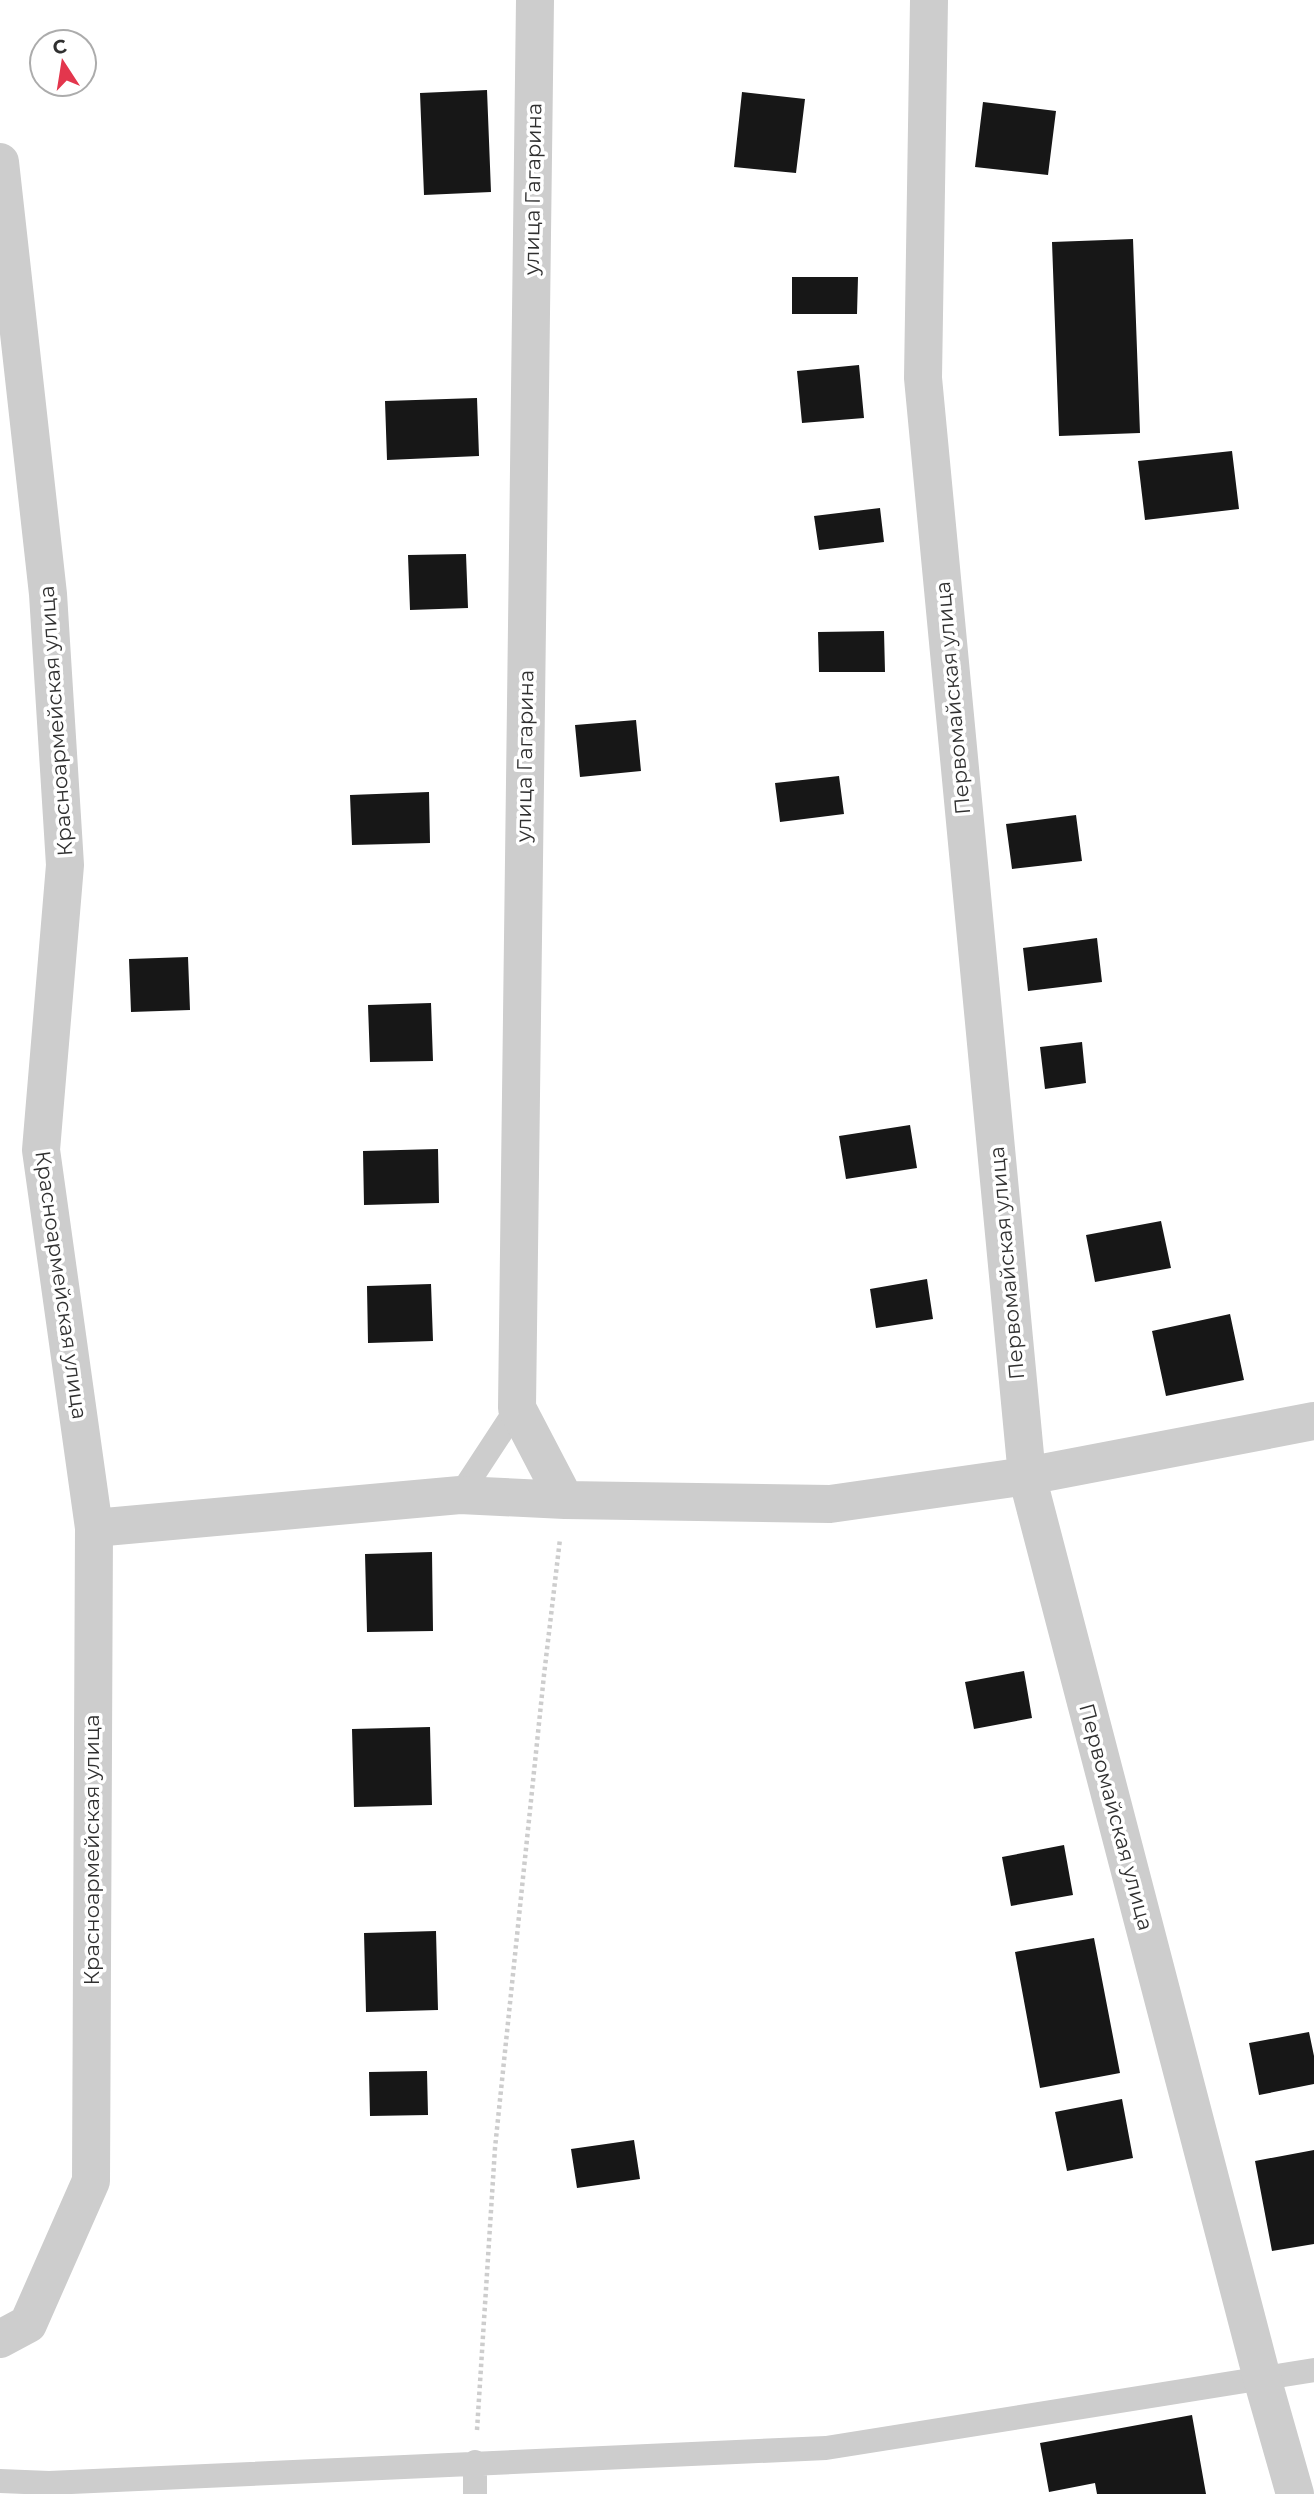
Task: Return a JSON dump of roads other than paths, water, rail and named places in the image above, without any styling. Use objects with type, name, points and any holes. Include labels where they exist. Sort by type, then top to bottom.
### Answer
[{"type":"street","name":"улица Гагарина","points":[[535,0],[517,1408],[565,1500]]},
{"type":"street","name":"Первомайская улица","points":[[929,0],[922,378],[1027,1476],[1262,2378],[1295,2494]]},
{"type":"street","name":"Красноармейская улица","points":[[0,162],[48,594],[65,865],[41,1150],[94,1528],[91,2181],[28,2324],[0,2339]]},
{"type":"street","points":[[94,1528],[460,1495],[565,1500],[830,1504],[1027,1476],[1314,1421]]},
{"type":"lane","points":[[460,1495],[517,1408]]},
{"type":"lane","points":[[0,2480],[48,2483],[826,2448],[1314,2370]]},
{"type":"lane","points":[[475,2462],[475,2494]]}]
